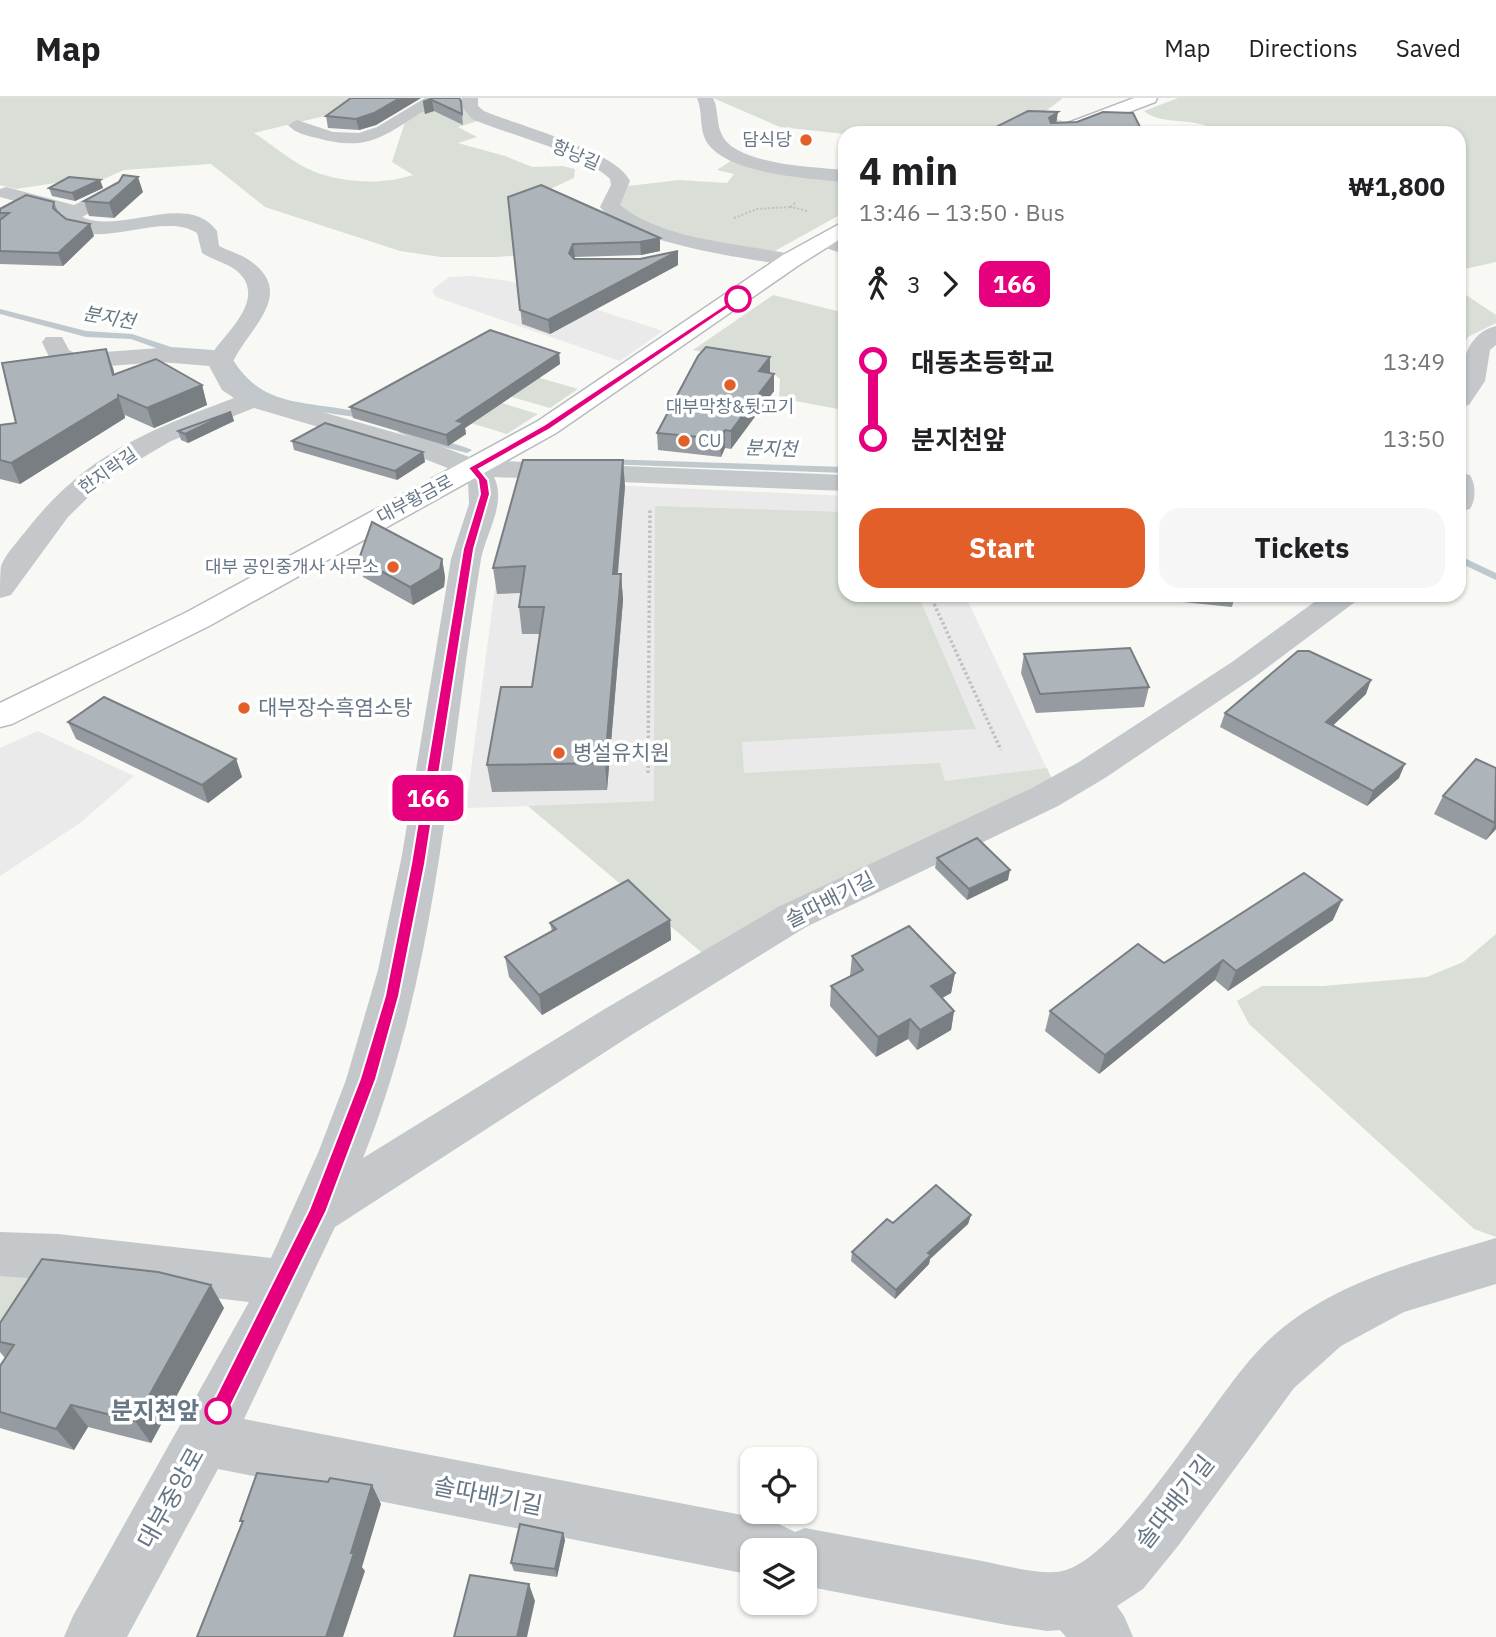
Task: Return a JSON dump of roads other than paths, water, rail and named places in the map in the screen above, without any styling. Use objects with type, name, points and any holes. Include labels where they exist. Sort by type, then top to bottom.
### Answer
[{"type":"main road","points":[[1076,126],[1149,98]]},
{"type":"main road","name":"대부황금로","points":[[0,716],[181,628],[547,427],[791,260],[838,239]]},
{"type":"street","points":[[296,125],[333,138],[368,136],[386,130],[419,105],[442,98]]},
{"type":"street","name":"항낭길","points":[[470,98],[470,107],[478,115],[591,159],[614,173],[621,184],[610,201],[610,207],[621,217],[647,228],[791,260]]},
{"type":"street","points":[[705,98],[714,140],[729,153],[769,165],[838,175]]},
{"type":"street","points":[[115,191],[77,211],[69,219],[93,226],[166,220],[198,224],[207,231],[209,249],[250,271],[259,293],[255,312],[220,360]]},
{"type":"street","points":[[6,193],[77,211]]},
{"type":"street","name":"항낭길","points":[[670,258],[729,247]]},
{"type":"street","points":[[1476,389],[1478,348],[1496,333]]},
{"type":"street","points":[[54,342],[58,354],[72,362],[160,355],[220,360]]},
{"type":"street","points":[[220,360],[225,378],[231,386],[253,400],[426,450],[473,468],[838,483]]},
{"type":"street","name":"한지락길","points":[[0,589],[63,506],[102,470],[160,437],[253,400]]},
{"type":"street","name":"대부중앙로","points":[[94,1637],[204,1439],[284,1283],[317,1212],[368,1079],[392,996],[418,864],[468,549],[485,494],[483,480],[473,468]]},
{"type":"street","points":[[665,499],[838,504]]},
{"type":"street","name":"솔따배기길","points":[[317,1212],[618,1022],[792,917],[1045,797],[1092,770],[1244,669],[1335,602]]},
{"type":"street","points":[[0,1254],[58,1257],[284,1283]]},
{"type":"street","name":"솔따배기길","points":[[817,1559],[1047,1601],[1088,1618],[1122,1569],[1158,1526],[1275,1370],[1323,1329],[1392,1292],[1496,1262]]},
{"type":"street","name":"솔따배기길","points":[[204,1439],[740,1544]]},
{"type":"waterway","name":"분지천","points":[[0,311],[86,334],[132,337],[170,350],[213,353]]},
{"type":"waterway","name":"분지천","points":[[230,362],[240,378],[254,390],[272,398],[369,417]]},
{"type":"waterway","name":"분지천","points":[[401,430],[422,439],[467,450]]},
{"type":"waterway","name":"분지천","points":[[605,462],[838,470]]},
{"type":"waterway","name":"분지천","points":[[1466,562],[1496,577]]},
{"type":"place","name":"담식당","points":[[806,140]]},
{"type":"place","name":"대부막창&뒷고기","points":[[730,385]]},
{"type":"place","name":"CU","points":[[684,441]]},
{"type":"place","name":"대부 공인중개사 사무소","points":[[393,567]]},
{"type":"place","name":"대부장수흑염소탕","points":[[244,708]]},
{"type":"place","name":"병설유치원","points":[[559,753]]},
{"type":"place","name":"분지천앞","points":[[218,1411]]}]
